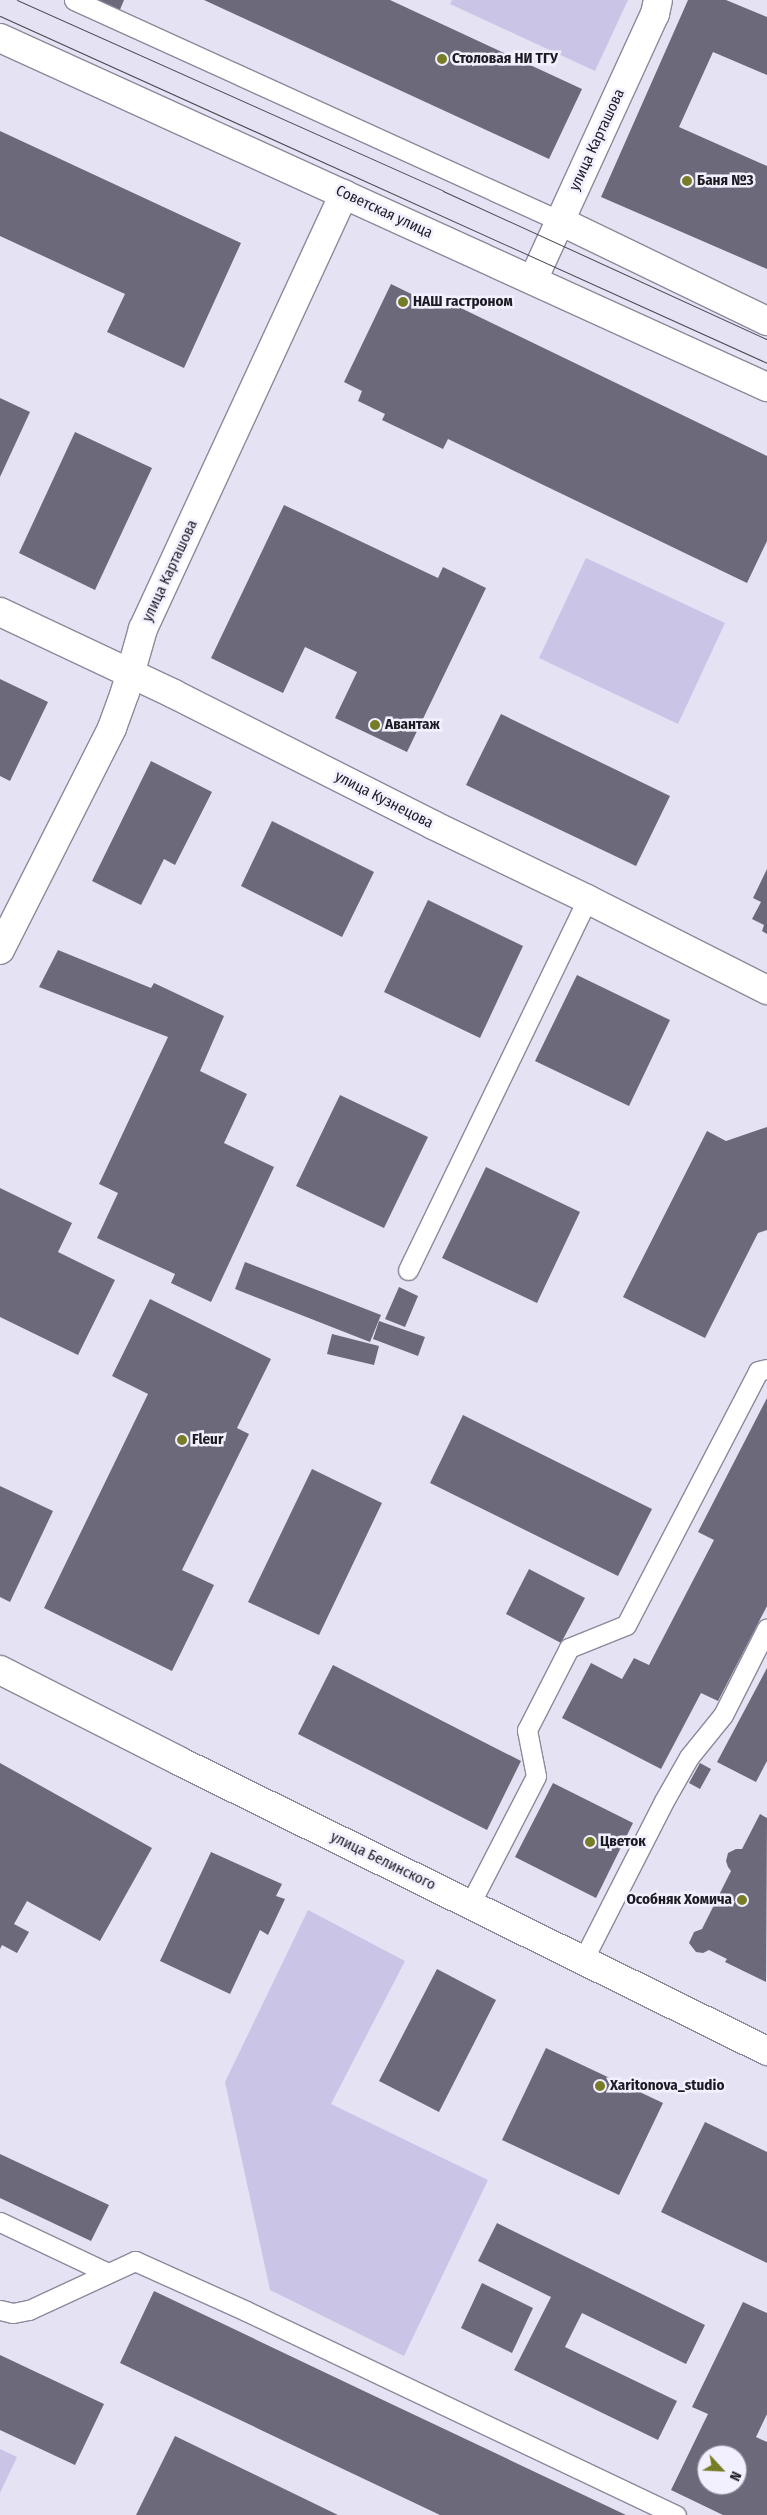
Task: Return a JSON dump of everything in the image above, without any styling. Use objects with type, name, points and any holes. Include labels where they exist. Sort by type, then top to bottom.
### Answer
[{"type":"street","name":"улица Карташова","points":[[533,280],[655,14],[658,0]]},
{"type":"street","name":"Советская улица","points":[[0,38],[767,387]]},
{"type":"street","name":"улица Карташова","points":[[0,950],[112,728],[143,629],[344,194]]},
{"type":"street","points":[[560,221],[767,322]]},
{"type":"street","name":"улица Кузнецова","points":[[0,612],[130,672],[433,825],[587,899],[767,990]]},
{"type":"street","name":"улица Белинского","points":[[0,1670],[767,2051]]},
{"type":"lane","points":[[74,0],[560,221]]},
{"type":"lane","points":[[408,1270],[587,899]]},
{"type":"lane","points":[[470,1904],[536,1776],[527,1730],[569,1648],[626,1624],[758,1371],[767,1370]]},
{"type":"lane","points":[[583,1960],[664,1801],[689,1757],[723,1715],[767,1628]]},
{"type":"lane","points":[[0,2222],[108,2273]]},
{"type":"lane","points":[[0,2310],[13,2313],[29,2310],[135,2261],[246,2311],[676,2515]]},
{"type":"shaded area","points":[[452,0],[628,0],[595,71],[450,4]]},
{"type":"shaded area","points":[[586,558],[725,623],[678,724],[539,658]]},
{"type":"shaded area","points":[[308,1910],[405,1961],[331,2104],[488,2180],[404,2356],[270,2290],[225,2082]]},
{"type":"shaded area","points":[[0,2449],[17,2457],[0,2493]]},
{"type":"building","points":[[93,0],[124,0],[119,12]]},
{"type":"building","points":[[204,0],[390,0],[582,89],[549,159]]},
{"type":"building","name":"Баня №3","points":[[688,0],[726,0],[767,17],[767,75],[713,52],[679,127],[767,166],[767,269],[601,197]]},
{"type":"building","points":[[0,131],[241,243],[184,368],[107,332],[125,294],[0,236]]},
{"type":"building","points":[[391,284],[436,306],[440,298],[767,456],[767,541],[747,583],[448,439],[443,449],[382,420],[385,414],[358,401],[362,391],[344,382]]},
{"type":"building","points":[[0,398],[30,412],[0,477]]},
{"type":"building","points":[[75,432],[152,468],[95,590],[19,553]]},
{"type":"building","points":[[284,505],[438,578],[443,567],[486,588],[407,752],[335,718],[357,672],[305,647],[283,693],[211,658]]},
{"type":"building","points":[[0,679],[48,702],[10,781],[0,776]]},
{"type":"building","points":[[501,714],[670,796],[636,866],[466,785]]},
{"type":"building","points":[[151,761],[212,792],[175,865],[164,859],[141,905],[92,881]]},
{"type":"building","points":[[272,821],[374,872],[342,937],[241,886]]},
{"type":"building","points":[[767,869],[767,934],[762,931],[764,925],[752,919],[761,902],[753,898]]},
{"type":"building","points":[[428,900],[523,946],[480,1038],[384,992]]},
{"type":"building","points":[[58,950],[151,988],[154,983],[224,1016],[200,1071],[247,1094],[224,1143],[274,1167],[211,1302],[171,1283],[175,1274],[97,1238],[118,1193],[99,1184],[168,1037],[39,987]]},
{"type":"building","points":[[577,975],[670,1020],[629,1106],[535,1061]]},
{"type":"building","points":[[340,1095],[428,1137],[384,1228],[296,1186]]},
{"type":"building","points":[[767,1127],[767,1230],[758,1233],[705,1338],[623,1297],[707,1131],[726,1141]]},
{"type":"building","points":[[486,1167],[580,1212],[537,1303],[442,1258]]},
{"type":"building","points":[[0,1188],[72,1223],[58,1252],[115,1280],[78,1355],[0,1317]]},
{"type":"building","points":[[245,1262],[381,1315],[370,1342],[235,1289]]},
{"type":"building","points":[[399,1287],[418,1296],[405,1327],[385,1319]]},
{"type":"building","points":[[150,1299],[271,1359],[237,1428],[249,1434],[182,1570],[214,1585],[172,1671],[44,1608],[148,1394],[112,1376]]},
{"type":"building","points":[[379,1321],[425,1337],[418,1356],[373,1339]]},
{"type":"building","points":[[332,1334],[379,1346],[374,1365],[327,1354]]},
{"type":"building","points":[[767,1398],[767,1606],[718,1701],[701,1693],[661,1769],[562,1718],[591,1663],[622,1679],[634,1658],[649,1665],[714,1540],[698,1532]]},
{"type":"building","points":[[463,1415],[652,1509],[618,1576],[430,1483]]},
{"type":"building","points":[[312,1469],[382,1503],[319,1635],[248,1602]]},
{"type":"building","points":[[0,1486],[53,1511],[10,1602],[0,1597]]},
{"type":"building","points":[[529,1569],[585,1598],[561,1643],[506,1614]]},
{"type":"building","points":[[333,1665],[521,1761],[487,1830],[298,1734]]},
{"type":"building","points":[[767,1668],[767,1761],[756,1782],[717,1762]]},
{"type":"building","points":[[0,1763],[152,1848],[100,1941],[27,1901],[14,1924],[29,1932],[17,1953],[2,1945],[0,1949]]},
{"type":"building","points":[[700,1763],[711,1769],[700,1789],[689,1783]]},
{"type":"building","points":[[553,1783],[633,1823],[596,1898],[515,1857]]},
{"type":"building","name":"Особняк Хомича","points":[[760,1814],[767,1818],[766,1982],[725,1962],[727,1959],[709,1950],[703,1953],[696,1952],[689,1943],[694,1932],[702,1929],[731,1871],[726,1861],[728,1853],[736,1849],[742,1849]]},
{"type":"building","points":[[211,1852],[282,1884],[276,1896],[285,1899],[268,1935],[260,1930],[230,1994],[160,1961]]},
{"type":"building","points":[[437,1969],[496,2000],[439,2112],[379,2081]]},
{"type":"building","points":[[546,2048],[663,2103],[619,2195],[502,2140]]},
{"type":"building","points":[[705,2122],[767,2152],[767,2263],[661,2212]]},
{"type":"building","points":[[0,2154],[109,2205],[91,2241],[0,2198]]},
{"type":"building","points":[[497,2223],[705,2325],[686,2364],[582,2313],[565,2347],[677,2401],[658,2440],[514,2370],[551,2297],[478,2261]]},
{"type":"building","points":[[482,2283],[533,2308],[512,2353],[461,2328]]},
{"type":"building","points":[[154,2291],[626,2515],[440,2515],[120,2363]]},
{"type":"building","points":[[743,2302],[767,2313],[767,2414],[756,2437],[767,2442],[767,2515],[723,2515],[671,2490],[708,2414],[692,2407]]},
{"type":"building","points":[[0,2355],[104,2404],[75,2465],[0,2430]]},
{"type":"building","points":[[175,2436],[338,2515],[136,2515]]},
{"type":"tram line","points":[[17,0],[767,339]]},
{"type":"tram line","points":[[0,16],[767,363]]},
{"type":"place","name":"Столовая НИ ТГУ","points":[[442,59]]},
{"type":"place","name":"Баня №3","points":[[687,181]]},
{"type":"place","name":"НАШ гастроном","points":[[403,302]]},
{"type":"place","name":"Авантаж","points":[[375,725]]},
{"type":"place","name":"Fleur","points":[[182,1440]]},
{"type":"place","name":"Цветок","points":[[590,1842]]},
{"type":"place","name":"Особняк Хомича","points":[[742,1900]]},
{"type":"place","name":"Xaritonova_studio","points":[[600,2086]]}]
